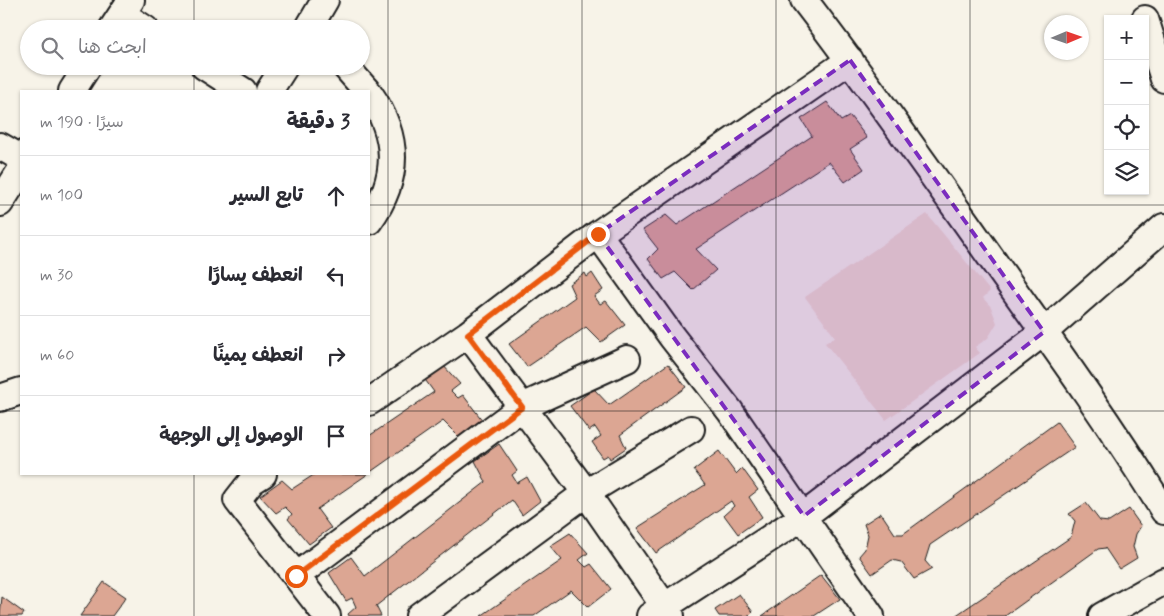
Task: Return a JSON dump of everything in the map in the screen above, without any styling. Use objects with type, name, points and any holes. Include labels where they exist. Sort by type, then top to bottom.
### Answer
[{"type":"street","points":[[313,20],[325,0]]},
{"type":"street","points":[[804,0],[850,60],[1044,332],[1129,454],[1164,511]]},
{"type":"street","points":[[1141,0],[1144,15]]},
{"type":"street","points":[[1149,32],[1164,79]]},
{"type":"street","points":[[370,401],[468,334],[598,234],[850,60]]},
{"type":"street","points":[[73,90],[82,75]]},
{"type":"street","points":[[218,75],[241,90]]},
{"type":"street","points":[[271,90],[280,75]]},
{"type":"street","points":[[353,75],[366,90]]},
{"type":"street","points":[[370,95],[380,109],[390,132],[393,157],[390,180],[370,220]]},
{"type":"street","points":[[0,146],[20,157]]},
{"type":"street","points":[[0,203],[20,172]]},
{"type":"street","points":[[468,334],[586,494],[662,613],[804,516],[1044,332],[1164,227]]},
{"type":"street","points":[[598,234],[672,337],[730,411],[872,616]]},
{"type":"street","points":[[296,576],[522,407],[627,359]]},
{"type":"street","points":[[0,398],[20,391]]},
{"type":"street","points":[[419,616],[586,494],[691,429]]},
{"type":"street","points":[[261,475],[252,481],[237,500],[327,616]]},
{"type":"street","points":[[1102,616],[1164,581]]},
{"type":"highlighted area","points":[[850,60],[1044,332],[804,516],[598,234]]},
{"type":"shaded area","points":[[927,214],[990,291],[983,298],[991,307],[997,323],[988,338],[975,347],[980,353],[886,420],[825,343],[835,337],[805,297]]},
{"type":"building","points":[[827,102],[841,121],[850,116],[867,138],[850,149],[864,169],[845,182],[829,162],[696,249],[716,270],[693,290],[675,272],[663,279],[648,259],[658,249],[643,230],[666,215],[677,225],[812,136],[801,119]]},
{"type":"building","points":[[585,273],[587,277],[592,273],[603,290],[594,296],[600,304],[606,301],[625,325],[601,342],[586,327],[527,367],[509,344],[575,297],[569,284]]},
{"type":"building","points":[[442,364],[460,384],[451,391],[458,398],[463,395],[483,421],[460,438],[443,421],[370,472],[370,435],[434,392],[423,377]]},
{"type":"building","points":[[668,364],[686,387],[620,435],[626,448],[610,459],[608,455],[603,458],[592,442],[601,436],[595,427],[589,431],[570,406],[594,389],[609,405]]},
{"type":"building","points":[[1057,422],[1075,447],[930,545],[925,561],[932,569],[914,579],[901,562],[892,560],[872,574],[859,556],[865,549],[868,535],[864,524],[881,513],[895,534],[903,534]]},
{"type":"building","points":[[499,444],[517,471],[512,475],[517,483],[527,477],[540,501],[522,515],[512,500],[376,606],[381,616],[349,616],[348,614],[356,607],[352,598],[346,601],[329,573],[351,557],[365,576],[486,482],[475,461]]},
{"type":"building","points":[[719,451],[736,474],[742,468],[758,490],[749,497],[762,517],[738,534],[724,515],[734,506],[731,501],[656,553],[637,528],[705,485],[694,470]]},
{"type":"building","points":[[313,475],[367,475],[317,509],[331,528],[309,544],[288,519],[292,514],[285,507],[276,513],[260,496],[282,480],[292,489]]},
{"type":"building","points":[[1086,503],[1100,521],[1109,522],[1129,509],[1141,526],[1136,534],[1133,547],[1137,558],[1119,569],[1105,548],[1098,549],[1005,616],[955,616],[1071,537],[1075,521],[1069,514]]},
{"type":"building","points":[[570,533],[588,553],[579,560],[586,567],[591,564],[611,589],[588,607],[571,590],[534,616],[481,616],[562,560],[550,546]]},
{"type":"building","points":[[821,575],[840,599],[814,616],[762,616]]},
{"type":"building","points":[[104,582],[126,597],[112,616],[80,616]]},
{"type":"building","points":[[739,594],[753,612],[749,616],[719,616],[715,610]]},
{"type":"building","points":[[2,597],[24,613],[22,616],[0,616]]},
{"type":"route","points":[[296,576],[522,407],[468,334],[598,234]]}]
